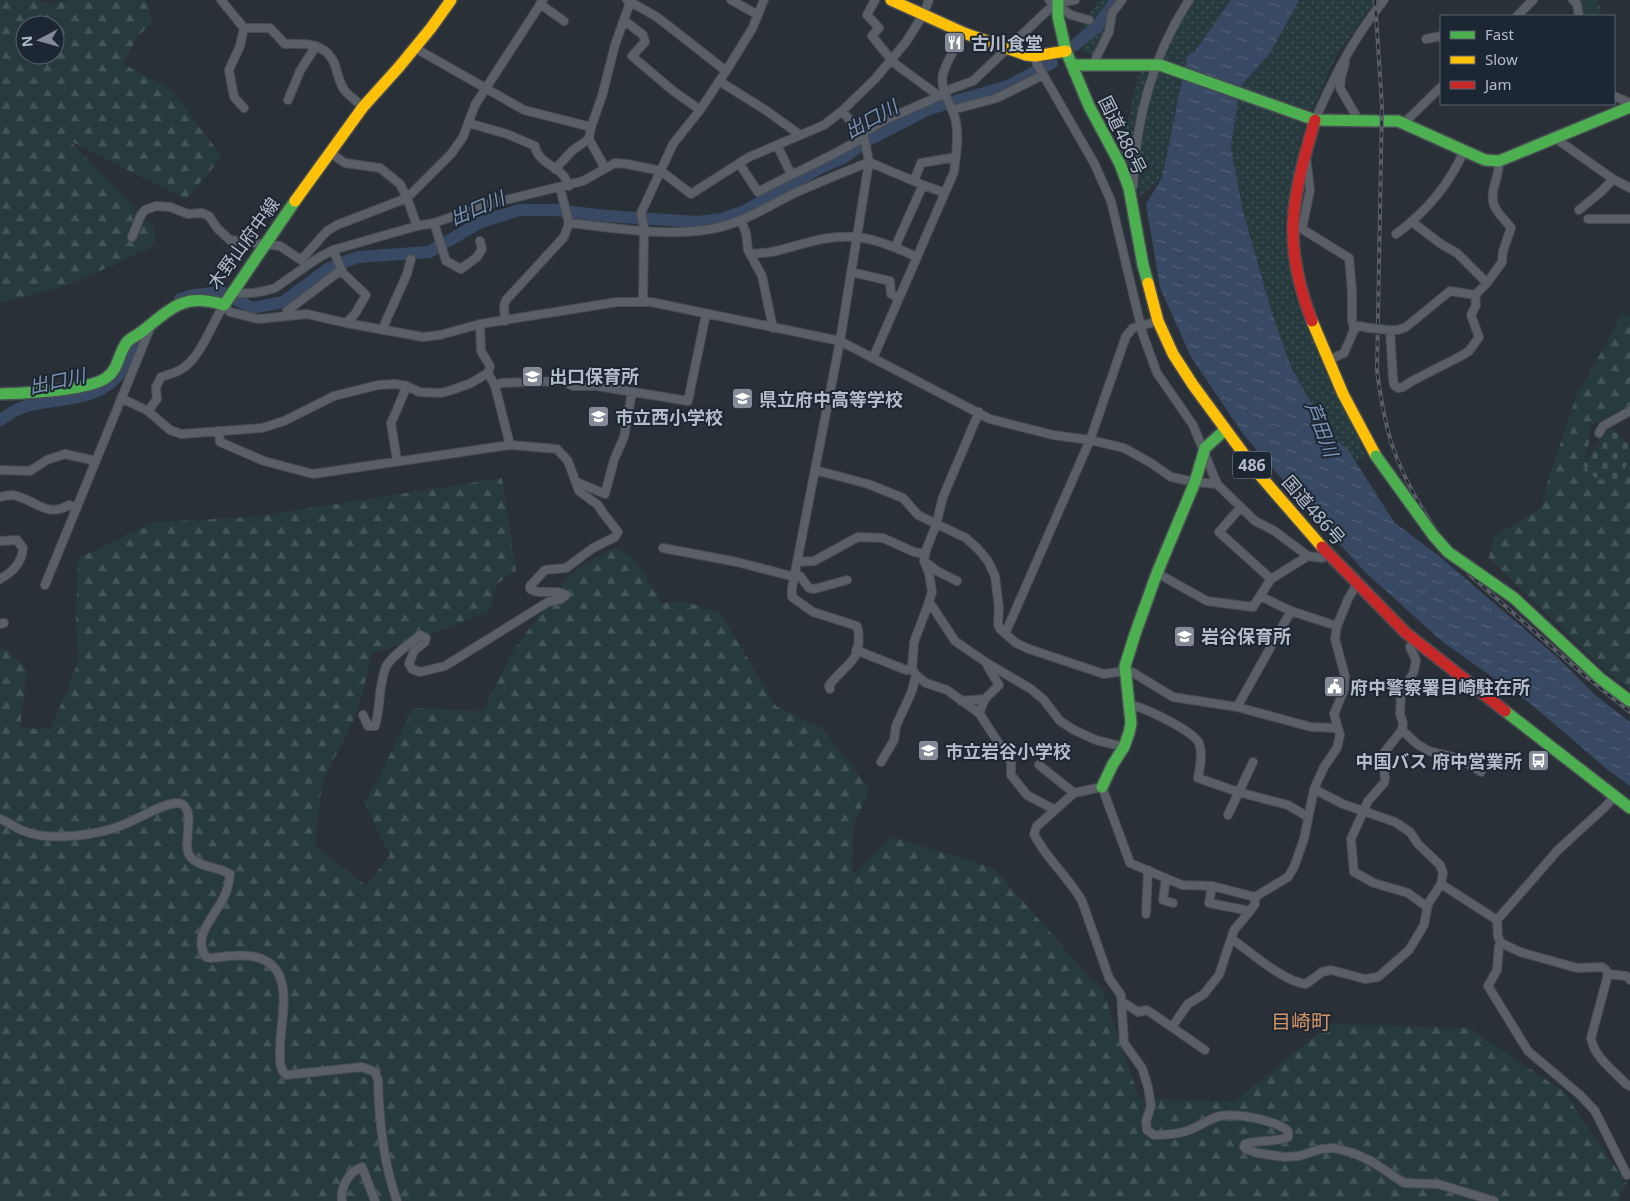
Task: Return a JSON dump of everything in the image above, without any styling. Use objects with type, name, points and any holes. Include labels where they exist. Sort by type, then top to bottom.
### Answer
[{"type":"main road","name":"木野山府中線","points":[[0,394],[48,392],[88,384],[106,378],[117,367],[125,345],[168,309],[184,302],[198,299],[212,300],[225,304],[329,152],[363,107],[415,48],[451,0]]},
{"type":"main road","points":[[891,0],[964,33],[1036,60],[1066,51]]},
{"type":"main road","name":"国道486号","points":[[1055,1],[1066,51],[1089,106],[1120,164],[1129,188],[1143,265],[1158,321],[1173,354],[1225,430],[1257,472],[1329,555],[1415,640],[1630,808]]},
{"type":"main road","points":[[1072,65],[1157,65],[1313,119],[1398,122],[1485,160],[1499,161],[1630,105]]},
{"type":"main road","points":[[1313,119],[1295,195],[1292,229],[1294,259],[1301,294],[1344,399],[1376,456],[1433,535],[1448,552],[1514,598],[1601,679],[1630,701]]},
{"type":"main road","points":[[1102,787],[1124,747],[1131,723],[1125,671],[1135,634],[1157,573],[1195,482],[1203,452],[1225,430]]},
{"type":"street","points":[[221,0],[244,28]]},
{"type":"street","points":[[731,0],[758,15]]},
{"type":"street","points":[[644,302],[644,229],[642,213],[673,144],[700,110],[726,71],[752,29],[764,0]]},
{"type":"street","points":[[873,358],[946,192],[954,172],[956,157],[956,123],[952,110],[942,95],[892,60],[872,36],[879,28],[867,15],[875,0]]},
{"type":"street","points":[[233,291],[238,294],[267,291],[275,288],[318,258],[416,226],[434,223],[489,204],[569,186],[583,181],[615,163],[660,171],[691,194],[749,157],[824,124],[842,111],[876,79],[892,60],[923,15],[929,0]]},
{"type":"street","points":[[740,163],[758,192],[843,150],[885,120],[942,95],[951,89],[973,81],[1048,10],[1055,1],[1074,0]]},
{"type":"street","points":[[1096,65],[1096,58],[1108,32],[1112,13],[1122,0]]},
{"type":"street","points":[[1129,188],[1133,186],[1134,158],[1139,124],[1157,65],[1189,0]]},
{"type":"street","points":[[1313,119],[1345,56],[1384,0]]},
{"type":"street","points":[[1518,15],[1533,0]]},
{"type":"street","points":[[1573,0],[1577,4],[1579,15]]},
{"type":"street","points":[[605,168],[590,139],[591,128],[629,1],[656,17],[726,71]]},
{"type":"street","points":[[1055,1],[1071,16],[1089,20]]},
{"type":"street","points":[[132,237],[145,210],[156,206],[170,207],[188,214],[202,212],[209,216],[217,228],[230,240],[280,246],[301,260],[327,231],[337,224],[407,198],[451,154],[464,137],[475,105],[542,2],[564,21]]},
{"type":"street","points":[[624,20],[643,35],[645,42],[632,56],[672,90],[700,110]]},
{"type":"street","points":[[244,28],[270,28],[284,44],[302,43],[324,50],[332,58],[343,88],[363,107]]},
{"type":"street","points":[[244,28],[240,46],[228,70],[234,98],[244,108]]},
{"type":"street","points":[[942,95],[943,75],[953,51],[964,33]]},
{"type":"street","points":[[1426,39],[1440,36]]},
{"type":"street","points":[[288,100],[300,71],[316,46]]},
{"type":"street","points":[[415,48],[524,110],[591,128]]},
{"type":"street","points":[[1345,56],[1340,88],[1359,120]]},
{"type":"street","points":[[1036,60],[1094,164],[1111,201],[1141,325],[1157,374],[1193,425],[1217,484],[1256,521],[1308,556],[1322,558],[1329,555]]},
{"type":"street","points":[[952,110],[997,98],[1043,75]]},
{"type":"street","points":[[719,81],[800,135]]},
{"type":"street","points":[[1403,124],[1440,88]]},
{"type":"street","points":[[1615,97],[1630,105]]},
{"type":"street","points":[[830,689],[829,686],[835,677],[855,657],[860,634],[857,626],[813,612],[792,597],[840,341],[869,162],[863,135],[842,111]]},
{"type":"street","points":[[468,123],[507,134],[535,146],[535,151],[547,164],[563,175],[569,186]]},
{"type":"street","points":[[1555,138],[1613,179],[1630,188]]},
{"type":"street","points":[[555,168],[573,150],[590,139]]},
{"type":"street","points":[[777,145],[792,174]]},
{"type":"street","points":[[1396,234],[1412,222],[1439,194],[1456,169],[1464,151]]},
{"type":"street","points":[[329,152],[344,163],[380,168],[400,184],[407,198],[416,226]]},
{"type":"street","points":[[1305,156],[1308,158],[1310,190],[1302,229],[1349,258],[1354,330]]},
{"type":"street","points":[[914,181],[921,163],[956,157]]},
{"type":"street","points":[[1475,295],[1487,283],[1502,262],[1503,251],[1512,228],[1494,205],[1494,189],[1498,176],[1499,161]]},
{"type":"street","points":[[570,223],[644,229],[705,230],[741,220],[767,209],[794,194],[869,162],[923,185],[946,192]]},
{"type":"street","points":[[1579,210],[1597,196],[1613,179]]},
{"type":"street","points":[[895,248],[923,185]]},
{"type":"street","points":[[505,321],[504,306],[506,300],[564,237],[570,223],[563,205],[560,188]]},
{"type":"street","points":[[1588,219],[1630,218]]},
{"type":"street","points":[[741,220],[746,233],[748,250],[762,276],[773,328]]},
{"type":"street","points":[[1412,222],[1441,244],[1457,253],[1487,283]]},
{"type":"street","points":[[434,223],[446,261],[462,269],[477,257],[482,250],[480,241]]},
{"type":"street","points":[[750,254],[780,250],[824,238],[856,236],[917,257]]},
{"type":"street","points":[[335,254],[342,270],[366,295],[355,314],[346,323]]},
{"type":"street","points":[[382,330],[412,259]]},
{"type":"street","points":[[289,316],[287,311],[342,270]]},
{"type":"street","points":[[850,272],[890,281],[891,294],[899,298]]},
{"type":"street","points":[[1327,361],[1344,354],[1354,330],[1360,326],[1398,330],[1406,327],[1450,291],[1475,295]]},
{"type":"street","points":[[1390,330],[1394,385],[1398,388],[1404,387],[1469,351],[1479,337],[1471,316],[1476,305],[1475,295]]},
{"type":"street","points":[[225,304],[230,312],[258,320],[307,314],[423,337],[440,335],[480,324],[617,302],[644,302],[840,341],[990,419],[1053,435],[1090,440],[1124,448],[1171,477],[1217,484]]},
{"type":"street","points":[[148,411],[157,399],[156,387],[161,377],[181,370],[188,364],[207,338],[225,304]]},
{"type":"street","points":[[495,386],[501,382],[562,381],[573,386],[597,386],[688,401],[706,314]]},
{"type":"street","points":[[1005,634],[1090,440],[1126,336],[1133,328],[1158,321]]},
{"type":"street","points":[[45,585],[153,322]]},
{"type":"street","points":[[121,398],[148,411],[170,430],[181,434],[262,428],[284,421],[334,396],[378,385],[394,384],[407,386],[419,392],[452,390],[471,384],[488,373],[490,366],[481,351],[480,324]]},
{"type":"street","points":[[488,373],[495,386],[510,445]]},
{"type":"street","points":[[397,461],[391,423],[407,386]]},
{"type":"street","points":[[598,504],[605,494],[614,460],[624,438],[632,392]]},
{"type":"street","points":[[1598,432],[1603,426],[1630,411]]},
{"type":"street","points":[[881,762],[894,740],[896,726],[912,691],[914,642],[932,592],[925,554],[943,498],[979,412]]},
{"type":"street","points":[[219,431],[220,442],[264,461],[313,474],[510,445],[557,449],[568,461],[579,491],[598,504],[603,514],[618,532],[616,537],[593,548],[566,568],[545,570],[530,586],[530,589],[535,592],[562,592],[566,595],[561,599],[548,602],[445,666],[420,672],[412,669],[409,664],[414,651],[425,642],[426,638],[420,635],[386,666],[382,678],[378,718],[375,726],[368,726],[363,715]]},
{"type":"street","points":[[0,470],[30,471],[47,460],[65,454],[96,461]]},
{"type":"street","points":[[815,470],[868,484],[903,498],[918,514],[966,538],[988,562],[995,576],[998,595],[998,624],[1000,629],[1016,643],[1104,674],[1132,672],[1173,697],[1236,707],[1311,727],[1337,728]]},
{"type":"street","points":[[577,482],[605,494]]},
{"type":"street","points":[[0,497],[12,495],[53,511],[62,510],[69,505],[77,508]]},
{"type":"street","points":[[1241,507],[1219,532],[1271,579]]},
{"type":"street","points":[[798,562],[814,561],[858,537],[883,538],[914,552],[925,554]]},
{"type":"street","points":[[0,541],[17,540],[23,548],[20,561],[8,575],[0,579]]},
{"type":"street","points":[[663,548],[737,562],[791,576],[800,576],[809,588],[814,589],[847,580]]},
{"type":"street","points":[[1157,573],[1207,602],[1253,607],[1271,579],[1308,556]]},
{"type":"street","points":[[926,564],[957,581]]},
{"type":"street","points":[[1357,584],[1337,626],[1335,639],[1336,649],[1345,676],[1344,690],[1334,714],[1340,735],[1337,748],[1324,767],[1314,789],[1304,839],[1294,868],[1288,877],[1255,897],[1212,886],[1182,885],[1130,863],[1102,787],[1074,793],[1037,826],[1034,834],[1041,847],[1082,901],[1109,978],[1121,996],[1124,1043],[1142,1068],[1148,1087],[1151,1106],[1146,1121],[1147,1130],[1154,1135],[1166,1135],[1189,1130],[1219,1116],[1235,1115],[1266,1121],[1284,1128],[1288,1131],[1288,1137],[1246,1144],[1244,1147],[1246,1149],[1257,1154],[1285,1157],[1299,1156],[1321,1149],[1334,1148],[1353,1152],[1371,1161],[1404,1183],[1438,1184],[1494,1201]]},
{"type":"street","points":[[1260,596],[1291,611],[1337,626]]},
{"type":"street","points":[[928,604],[932,606],[955,641],[1030,689],[1044,700],[1060,721],[1096,740],[1124,747]]},
{"type":"street","points":[[1236,707],[1291,611]]},
{"type":"street","points":[[1415,640],[1410,647],[1416,660],[1414,671],[1401,696],[1400,714],[1403,723],[1402,730],[1384,754],[1384,783],[1368,801],[1352,839],[1354,872],[1374,883],[1408,893],[1422,904],[1428,904]]},
{"type":"street","points":[[856,650],[914,672],[926,683],[947,690],[979,713],[1011,762],[1011,775],[1027,795],[1055,810]]},
{"type":"street","points":[[979,713],[985,699],[999,686],[987,663]]},
{"type":"street","points":[[961,701],[985,699]]},
{"type":"street","points":[[1129,705],[1137,706],[1175,724],[1198,741],[1200,746],[1198,778],[1238,792],[1288,805],[1308,817]]},
{"type":"street","points":[[1402,730],[1417,744],[1429,751],[1461,758],[1481,772]]},
{"type":"street","points":[[1228,815],[1253,762]]},
{"type":"street","points":[[1039,765],[1074,793]]},
{"type":"street","points":[[1232,939],[1285,976],[1298,983],[1306,984],[1322,972],[1331,970],[1365,979],[1378,977],[1410,950],[1424,925],[1428,904],[1441,884],[1443,873],[1440,865],[1418,844],[1410,832],[1395,822],[1343,804],[1314,789]]},
{"type":"street","points":[[1614,797],[1558,850],[1497,920],[1498,937],[1501,943],[1520,952],[1577,968],[1602,967],[1606,970],[1608,974],[1591,1038],[1593,1047],[1630,1086]]},
{"type":"street","points":[[0,819],[24,831],[38,835],[58,836],[104,831],[125,825],[168,804],[180,803],[184,806],[187,811],[187,850],[189,856],[197,862],[230,874],[229,884],[224,897],[204,930],[202,939],[203,952],[206,957],[211,958],[248,956],[262,959],[271,964],[278,973],[283,987],[284,1008],[280,1038],[280,1065],[286,1075],[362,1068],[375,1072],[378,1080],[383,1150],[397,1201]]},
{"type":"street","points":[[1146,914],[1148,870]]},
{"type":"street","points":[[1166,878],[1163,900],[1173,903]]},
{"type":"street","points":[[1441,884],[1497,920]]},
{"type":"street","points":[[1212,886],[1209,903],[1250,911]]},
{"type":"street","points":[[1172,1027],[1188,1004],[1204,994],[1219,975],[1234,930],[1255,904],[1255,897]]},
{"type":"street","points":[[1501,943],[1499,946],[1497,970],[1488,986],[1528,1051],[1580,1095],[1595,1111],[1627,1175]]},
{"type":"street","points":[[1608,974],[1626,976],[1630,980]]},
{"type":"street","points":[[1123,1006],[1126,1004],[1138,1012],[1146,1010],[1204,1050]]},
{"type":"street","points":[[342,1201],[341,1196],[346,1181],[353,1172],[362,1167],[375,1201]]},
{"type":"green space","points":[[0,0],[36,0],[52,4],[68,0],[146,0],[152,23],[138,36],[123,64],[172,90],[222,157],[186,199],[70,141],[154,228],[155,243],[148,249],[71,284],[0,303]]},
{"type":"green space","points":[[1098,0],[1119,0],[1093,58],[1072,42]]},
{"type":"green space","points":[[1194,0],[1234,0],[1195,51],[1187,56],[1162,178],[1139,197],[1138,171],[1143,119],[1158,69],[1168,45]]},
{"type":"green space","points":[[1299,0],[1376,0],[1337,54],[1302,133],[1284,225],[1294,296],[1366,456],[1356,462],[1347,448],[1332,437],[1291,367],[1271,310],[1243,211],[1231,147],[1240,87],[1269,56]]},
{"type":"green space","points":[[1579,0],[1598,0],[1601,15],[1582,15]]},
{"type":"green space","points":[[1144,69],[1148,71],[1140,104],[1130,175],[1121,150],[1138,76]]},
{"type":"green space","points":[[1623,313],[1630,317],[1630,406],[1591,425],[1588,450],[1583,465],[1617,484],[1630,458],[1630,690],[1597,663],[1489,558],[1494,537],[1541,508],[1549,477],[1576,397]]},
{"type":"green space","points":[[1609,425],[1630,446],[1630,458],[1617,484],[1594,477],[1583,465],[1600,441],[1597,439]]},
{"type":"green space","points":[[502,478],[516,571],[498,583],[489,612],[412,641],[372,653],[358,711],[322,782],[315,845],[366,886],[390,855],[364,802],[380,775],[413,708],[482,711],[515,648],[565,580],[587,562],[615,548],[635,559],[661,603],[681,601],[720,612],[776,706],[822,728],[870,789],[854,824],[852,875],[892,837],[994,868],[1091,979],[1102,988],[1139,1098],[1234,1102],[1329,1024],[1469,1028],[1563,1091],[1627,1184],[1617,1201],[0,1201],[0,647],[7,650],[27,669],[20,728],[51,729],[79,660],[76,621],[78,558],[155,522],[253,517]]},
{"type":"water","name":"芦田川","points":[[1231,0],[1299,0],[1271,52],[1240,87],[1231,147],[1243,211],[1271,310],[1291,367],[1331,437],[1347,448],[1394,522],[1439,556],[1557,657],[1595,695],[1630,722],[1630,786],[1608,770],[1531,704],[1444,643],[1365,572],[1243,434],[1191,357],[1160,288],[1146,204],[1162,178],[1187,56],[1195,51]]},
{"type":"waterway","name":"出口川","points":[[1075,45],[1098,26],[1116,0]]},
{"type":"waterway","name":"出口川","points":[[1044,67],[1052,63]]},
{"type":"waterway","name":"出口川","points":[[180,299],[194,295],[222,292],[252,308],[283,302],[329,268],[358,257],[429,252],[481,222],[519,210],[555,210],[607,216],[697,222],[721,219],[745,211],[816,170],[845,157],[865,142],[929,109],[1008,86],[1036,71]]},
{"type":"waterway","name":"出口川","points":[[0,420],[23,407],[78,397],[101,389],[112,382],[121,372],[140,331]]},
{"type":"railway","points":[[1375,0],[1382,106],[1377,370],[1386,424],[1397,459],[1425,513],[1447,546],[1471,576],[1585,676],[1630,712]]},
{"type":"traffic: fast","points":[[1058,0],[1058,17],[1066,51],[1089,106],[1120,164],[1129,188],[1148,283]]},
{"type":"traffic: fast","points":[[1072,65],[1160,65],[1315,120],[1377,121]]},
{"type":"traffic: fast","points":[[1385,121],[1398,121],[1485,160],[1499,161],[1630,107]]},
{"type":"traffic: fast","points":[[0,394],[55,391],[97,382],[106,378],[114,370],[127,342],[172,308],[190,301],[199,300],[224,305],[295,201]]},
{"type":"traffic: fast","points":[[1102,787],[1124,747],[1129,733],[1131,723],[1125,666],[1135,634],[1157,573],[1195,482],[1205,448],[1225,430]]},
{"type":"traffic: fast","points":[[1376,456],[1433,535],[1448,552],[1514,598]]},
{"type":"traffic: fast","points":[[1514,598],[1601,679],[1630,701]]},
{"type":"traffic: fast","points":[[1505,711],[1630,808]]},
{"type":"traffic: slow","points":[[295,201],[363,107],[399,67],[451,0]]},
{"type":"traffic: slow","points":[[891,0],[964,33],[1026,55],[1035,56],[1066,51]]},
{"type":"traffic: slow","points":[[1148,283],[1158,321],[1173,354],[1193,385],[1257,472],[1322,547]]},
{"type":"traffic: slow","points":[[1312,321],[1343,394],[1376,456]]},
{"type":"traffic: jam","points":[[1312,321],[1302,293],[1296,267],[1293,244],[1293,220],[1300,174],[1315,120]]},
{"type":"traffic: jam","points":[[1322,547],[1406,633],[1505,711]]},
{"type":"place","name":"古川食堂","points":[[955,43]]},
{"type":"place","name":"出口保育所","points":[[533,376]]},
{"type":"place","name":"県立府中高等学校","points":[[743,399]]},
{"type":"place","name":"市立西小学校","points":[[599,417]]},
{"type":"place","name":"岩谷保育所","points":[[1185,636]]},
{"type":"place","name":"府中警察署目崎駐在所","points":[[1334,687]]},
{"type":"place","name":"市立岩谷小学校","points":[[929,751]]},
{"type":"place","name":"中国バス 府中営業所","points":[[1538,761]]},
{"type":"district","name":"目崎町","points":[[1301,1021]]}]
